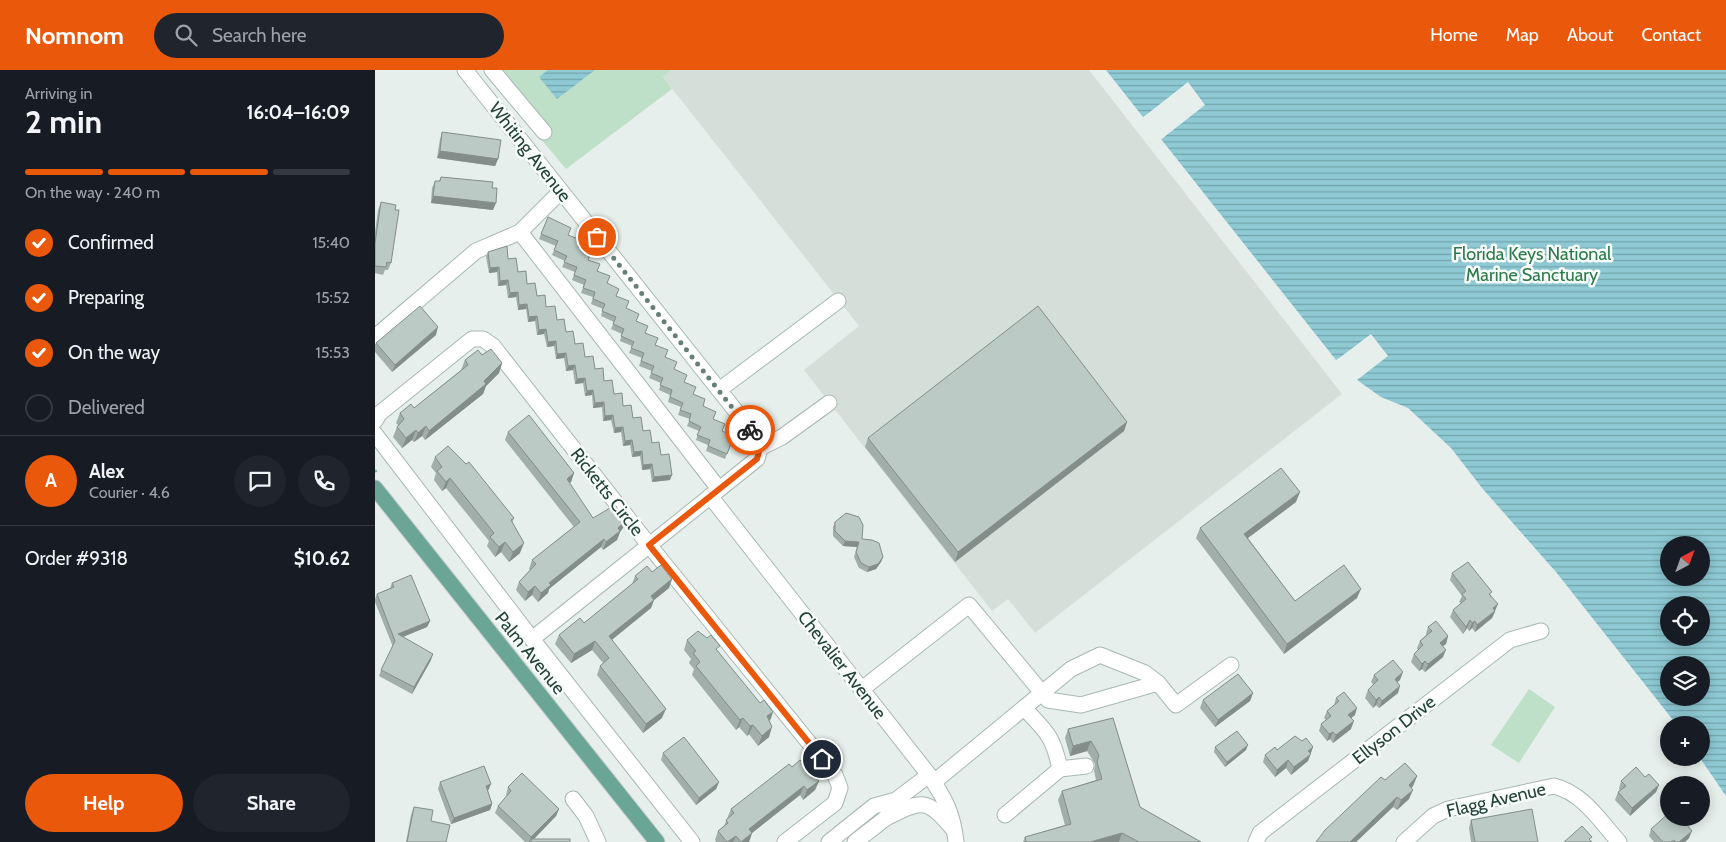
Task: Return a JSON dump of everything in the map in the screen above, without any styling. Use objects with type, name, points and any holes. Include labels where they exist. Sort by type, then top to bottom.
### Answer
[{"type":"main road","name":"Palm Avenue","points":[[375,488],[657,842]]},
{"type":"street","name":"Whiting Avenue","points":[[465,70],[754,434],[760,448]]},
{"type":"street","points":[[496,71],[544,132]]},
{"type":"street","points":[[375,338],[476,250],[520,232],[561,191]]},
{"type":"street","name":"Chevalier Avenue","points":[[520,232],[862,689],[931,778],[946,800],[954,819],[956,837]]},
{"type":"street","points":[[719,390],[838,301]]},
{"type":"street","name":"Ricketts Circle","points":[[375,421],[379,414],[472,339],[483,339],[493,346],[649,545],[835,774],[840,788],[835,803],[785,842]]},
{"type":"street","points":[[532,639],[757,459],[760,448],[782,437],[829,402]]},
{"type":"street","points":[[375,434],[532,639],[692,842]]},
{"type":"street","points":[[862,689],[969,605],[1047,700],[1081,705],[1158,683]]},
{"type":"street","name":"Ellyson Drive","points":[[1256,842],[1260,834],[1510,640],[1541,631]]},
{"type":"street","points":[[829,842],[874,806],[896,800],[931,778],[1024,708],[1071,669],[1100,655],[1145,673],[1158,683],[1176,705],[1231,666]]},
{"type":"street","points":[[1024,708],[1047,732],[1055,745],[1060,769]]},
{"type":"street","points":[[1005,815],[1060,769],[1086,766]]},
{"type":"street","name":"Flagg Avenue","points":[[1404,842],[1433,816],[1448,810],[1554,786],[1567,789],[1581,800],[1619,842]]},
{"type":"street","points":[[573,799],[587,816],[597,842]]},
{"type":"street","points":[[886,818],[896,800]]},
{"type":"street","points":[[855,842],[886,818],[914,804],[928,806],[938,812],[956,837]]},
{"type":"shaded area","points":[[671,70],[1089,70],[1342,394],[1035,633],[1008,599],[992,611],[804,370],[859,326],[663,77]]},
{"type":"green space","points":[[483,70],[671,70],[663,77],[672,89],[566,169]]},
{"type":"green space","points":[[1529,689],[1555,707],[1519,763],[1491,745]]},
{"type":"water","points":[[548,70],[595,70],[557,99],[539,77]]},
{"type":"water","name":"Florida Keys National Marine Sanctuary","points":[[1106,70],[1726,70],[1726,814],[1710,790],[1710,776],[1700,776],[1693,766],[1710,766],[1710,716],[1662,716],[1442,445],[1413,417],[1382,402],[1356,380],[1339,358],[1336,360],[1161,139],[1166,135],[1149,113],[1143,117]]},
{"type":"pier","points":[[1188,82],[1205,105],[1159,141],[1163,134],[1148,116],[1141,119]]},
{"type":"pier","points":[[1371,334],[1388,356],[1357,380],[1381,397],[1408,408],[1451,448],[1482,488],[1556,572],[1660,704],[1660,706],[1670,716],[1660,716],[1660,721],[1623,671],[1440,447],[1411,419],[1380,405],[1351,384],[1353,379],[1339,361],[1334,362]]},
{"type":"pier","points":[[1692,766],[1705,766],[1726,796],[1726,816],[1710,793],[1710,776],[1698,776]]},
{"type":"building","points":[[442,132],[501,140],[498,159],[440,151]]},
{"type":"building","points":[[441,177],[493,182],[492,188],[497,188],[496,203],[433,196],[435,181],[440,181]]},
{"type":"building","points":[[381,202],[396,205],[395,210],[399,210],[391,263],[387,262],[386,267],[375,266],[375,243]]},
{"type":"building","points":[[548,217],[571,228],[568,235],[581,240],[578,247],[591,252],[588,260],[600,264],[597,271],[610,276],[607,283],[619,289],[616,296],[629,301],[626,308],[639,314],[636,321],[648,326],[645,333],[658,338],[655,345],[668,350],[665,357],[677,362],[674,369],[687,375],[684,382],[696,387],[693,394],[705,399],[703,406],[716,412],[713,419],[725,424],[722,431],[734,436],[727,454],[708,446],[710,440],[697,435],[701,427],[689,421],[691,414],[680,410],[683,403],[670,397],[672,390],[660,385],[663,378],[651,373],[654,366],[641,361],[644,353],[631,348],[634,342],[621,336],[624,329],[613,324],[616,317],[602,311],[605,304],[593,299],[595,292],[583,288],[586,280],[574,275],[577,267],[564,262],[567,256],[554,250],[558,241],[541,234]]},
{"type":"building","points":[[507,246],[508,259],[516,258],[518,272],[526,271],[527,284],[535,283],[537,296],[545,295],[546,307],[555,306],[557,320],[564,319],[566,332],[573,331],[575,344],[583,343],[585,357],[593,356],[595,369],[603,368],[604,381],[612,380],[614,394],[622,393],[623,406],[631,405],[633,418],[641,417],[643,431],[650,430],[652,443],[659,442],[661,455],[669,454],[672,475],[654,477],[652,464],[643,465],[642,451],[634,452],[632,440],[625,441],[623,427],[615,428],[613,415],[605,416],[604,402],[595,403],[593,390],[587,391],[585,378],[577,379],[575,365],[568,366],[566,353],[557,354],[556,341],[548,342],[546,329],[539,330],[537,316],[529,317],[527,304],[519,305],[518,292],[510,293],[508,280],[500,281],[499,267],[490,268],[488,252]]},
{"type":"building","points":[[420,306],[438,327],[395,365],[376,343]]},
{"type":"building","points":[[1038,306],[1127,422],[958,552],[868,438]]},
{"type":"building","points":[[491,349],[502,363],[484,381],[486,384],[429,431],[426,426],[418,433],[416,430],[406,438],[397,427],[404,419],[400,413],[411,404],[414,408],[468,365],[465,360],[478,350],[482,355]]},
{"type":"building","points":[[529,415],[574,473],[567,479],[593,518],[615,505],[626,520],[618,528],[620,531],[606,542],[604,539],[549,583],[551,585],[541,593],[535,586],[528,592],[519,582],[536,564],[532,560],[580,522],[508,432]]},
{"type":"building","points":[[448,446],[466,464],[469,462],[514,518],[511,520],[524,543],[513,552],[505,542],[499,547],[490,537],[494,533],[450,478],[446,482],[437,471],[442,467],[435,457]]},
{"type":"building","points":[[1281,468],[1300,492],[1244,534],[1295,601],[1344,565],[1361,589],[1287,644],[1200,528]]},
{"type":"building","points":[[846,513],[859,517],[863,525],[862,539],[879,543],[883,557],[878,564],[869,567],[861,563],[856,552],[859,542],[845,541],[835,531],[835,522]]},
{"type":"building","points":[[1468,562],[1492,592],[1489,594],[1498,604],[1493,608],[1495,611],[1477,625],[1475,621],[1472,623],[1470,620],[1466,627],[1453,610],[1466,599],[1462,594],[1466,591],[1452,573]]},
{"type":"building","points":[[661,565],[672,579],[651,596],[654,600],[609,636],[666,709],[646,724],[600,666],[609,658],[595,641],[574,654],[559,635],[580,618],[584,623],[638,579],[635,576],[647,566],[652,572]]},
{"type":"building","points":[[411,575],[430,621],[398,634],[433,654],[414,687],[381,670],[395,641],[377,594],[394,587],[392,583]]},
{"type":"building","points":[[1436,621],[1448,636],[1440,643],[1446,650],[1428,664],[1425,661],[1422,664],[1414,654],[1423,645],[1420,641],[1432,631],[1428,627]]},
{"type":"building","points":[[698,631],[707,638],[711,635],[720,646],[716,649],[760,703],[764,700],[773,712],[767,716],[772,727],[762,736],[753,725],[750,726],[743,718],[740,720],[696,666],[700,662],[693,653],[696,651],[687,640]]},
{"type":"building","points":[[1393,660],[1403,672],[1395,679],[1400,686],[1382,701],[1379,697],[1376,700],[1368,690],[1378,680],[1374,675]]},
{"type":"building","points":[[1238,674],[1253,693],[1218,720],[1203,700]]},
{"type":"building","points":[[1344,692],[1357,708],[1348,715],[1354,721],[1336,735],[1333,732],[1329,734],[1321,724],[1331,716],[1327,711],[1339,701],[1336,698]]},
{"type":"building","points":[[1113,718],[1140,807],[1201,842],[1139,842],[1122,833],[1090,842],[1026,842],[1025,837],[1071,824],[1062,791],[1102,779],[1097,762],[1099,755],[1091,741],[1073,746],[1068,729]]},
{"type":"building","points":[[1237,731],[1248,745],[1227,762],[1215,747]]},
{"type":"building","points":[[1295,736],[1302,741],[1306,738],[1313,747],[1308,751],[1311,754],[1294,767],[1288,760],[1277,770],[1265,755],[1275,747],[1277,750]]},
{"type":"building","points":[[684,737],[719,782],[699,798],[663,753]]},
{"type":"building","points":[[813,754],[823,768],[814,775],[819,781],[807,790],[804,786],[749,829],[752,833],[741,842],[736,836],[727,842],[718,831],[728,823],[726,820],[734,813],[731,809],[789,764],[792,767],[800,760],[802,763]]},
{"type":"building","points":[[1405,763],[1417,776],[1409,785],[1413,790],[1401,800],[1397,797],[1350,842],[1316,842],[1325,830],[1381,777],[1385,780]]},
{"type":"building","points":[[484,766],[491,784],[486,786],[492,804],[454,818],[440,782]]},
{"type":"building","points":[[1636,767],[1645,777],[1649,774],[1659,785],[1632,808],[1618,792],[1626,786],[1621,781]]},
{"type":"building","points":[[522,773],[559,809],[531,837],[498,806],[511,791],[508,787]]},
{"type":"building","points":[[414,807],[433,810],[431,821],[450,825],[446,842],[407,842]]},
{"type":"building","points":[[1532,809],[1538,842],[1475,842],[1471,820]]},
{"type":"building","points":[[1660,821],[1660,826],[1688,826],[1692,831],[1679,842],[1674,840],[1663,842],[1651,829]]},
{"type":"building","points":[[1582,826],[1592,837],[1589,839],[1592,842],[1564,842]]},
{"type":"building","points":[[531,839],[570,839],[570,842],[531,842]]},
{"type":"way so far","points":[[597,237],[750,430]]},
{"type":"route","points":[[750,430],[754,434],[760,448],[757,459],[649,545],[822,759]]}]
